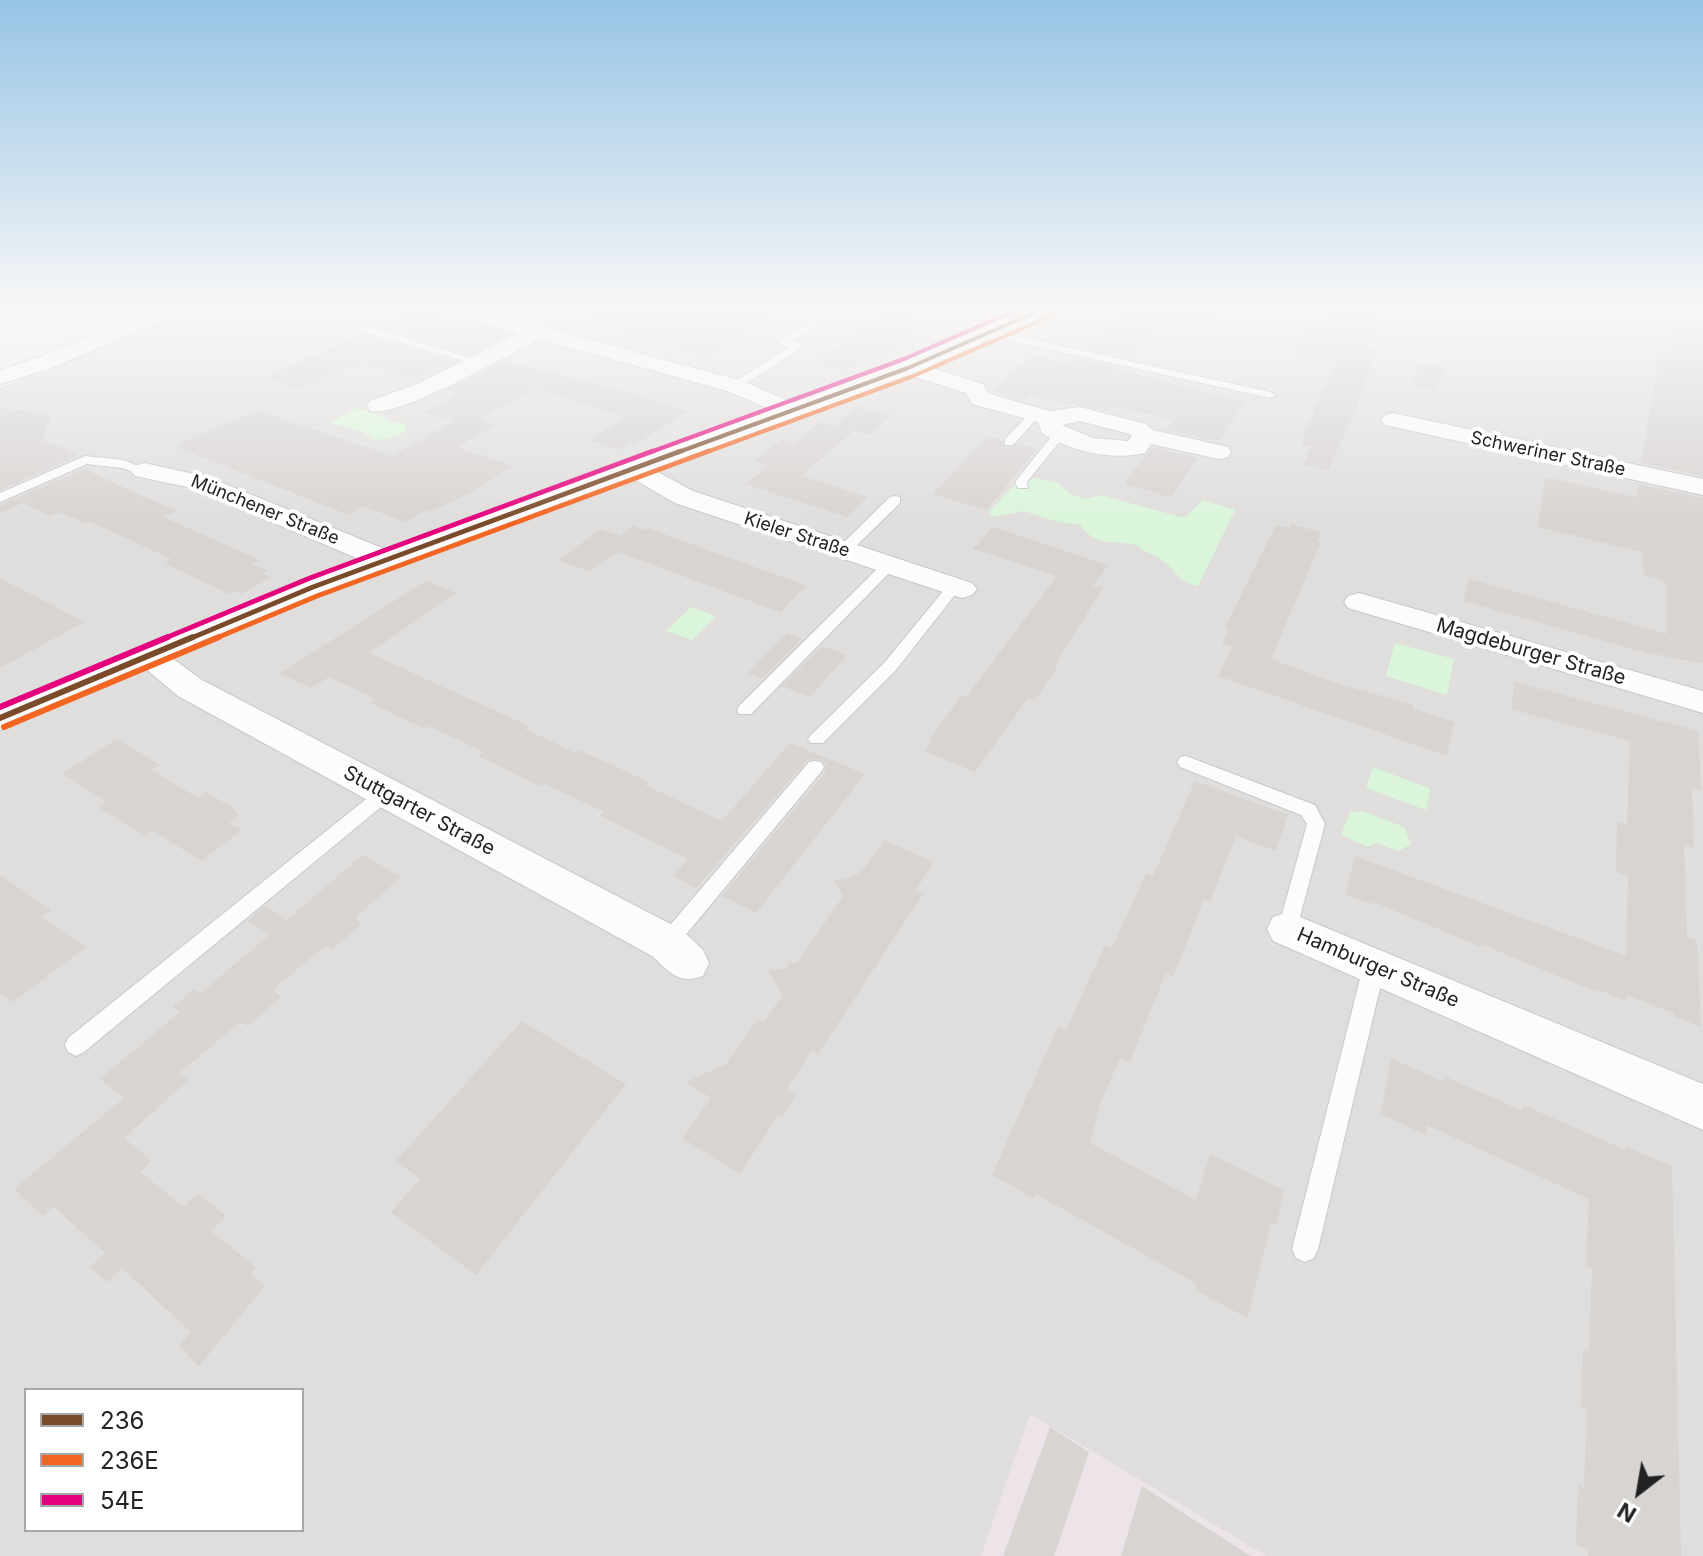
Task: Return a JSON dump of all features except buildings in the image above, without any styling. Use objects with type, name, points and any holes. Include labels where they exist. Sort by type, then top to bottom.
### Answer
[{"type":"street","points":[[378,406],[443,380]]},
{"type":"street","points":[[712,380],[791,410]]},
{"type":"street","points":[[0,718],[384,559],[636,470],[876,380]]},
{"type":"street","points":[[945,380],[975,389],[980,399],[1048,421],[1080,414],[1138,429],[1145,435],[1219,452]]},
{"type":"street","name":"Schweriner Straße","points":[[1393,420],[1703,487]]},
{"type":"street","name":"Kieler Straße","points":[[636,470],[684,497],[958,588]]},
{"type":"street","name":"Münchener Straße","points":[[144,471],[199,482],[384,559]]},
{"type":"street","name":"Magdeburger Straße","points":[[1359,602],[1703,702]]},
{"type":"street","name":"Stuttgarter Straße","points":[[151,657],[190,688],[678,953]]},
{"type":"street","name":"Hamburger Straße","points":[[1288,929],[1703,1107]]},
{"type":"lane","points":[[735,386],[745,380]]},
{"type":"lane","points":[[1212,380],[1270,395]]},
{"type":"lane","points":[[1014,443],[1048,421]]},
{"type":"lane","points":[[1023,485],[1021,482],[1048,421]]},
{"type":"lane","points":[[0,498],[85,460],[124,464],[144,471]]},
{"type":"lane","points":[[844,550],[895,500]]},
{"type":"lane","points":[[745,710],[889,565]]},
{"type":"lane","points":[[817,739],[853,706],[958,588]]},
{"type":"lane","name":"Hamburger Straße","points":[[1186,762],[1308,810],[1316,824],[1288,929]]},
{"type":"lane","points":[[678,953],[815,767]]},
{"type":"lane","points":[[76,1045],[386,793]]},
{"type":"lane","points":[[1305,1249],[1374,967]]},
{"type":"shaded area","points":[[20,380],[1703,380],[1703,1556],[0,1556],[0,388]]},
{"type":"shaded area","points":[[724,492],[851,533],[842,541],[715,500]]},
{"type":"shaded area","points":[[702,510],[878,568],[869,577],[691,517]]},
{"type":"shaded area","points":[[872,538],[999,580],[989,591],[861,548]]},
{"type":"shaded area","points":[[444,553],[608,617],[583,638],[527,615],[509,628],[483,616],[500,603],[418,570]]},
{"type":"shaded area","points":[[916,615],[953,629],[862,743],[803,719],[869,642],[890,645]]},
{"type":"shaded area","points":[[1030,1414],[1267,1556],[981,1556]]},
{"type":"green space","points":[[358,408],[388,418],[387,421],[404,423],[407,429],[397,437],[376,440],[361,431],[330,423]]},
{"type":"green space","points":[[1035,478],[1058,483],[1070,494],[1086,499],[1101,495],[1180,517],[1186,516],[1203,500],[1235,510],[1198,586],[1185,582],[1166,563],[1137,545],[1099,540],[1080,525],[1058,522],[1024,511],[993,517],[989,512],[1019,480]]},
{"type":"green space","points":[[691,607],[716,616],[692,640],[666,631]]},
{"type":"green space","points":[[1395,643],[1454,659],[1447,695],[1386,676]]},
{"type":"green space","points":[[1373,767],[1431,789],[1426,810],[1366,788]]},
{"type":"green space","points":[[1362,811],[1404,827],[1411,844],[1399,851],[1376,843],[1368,847],[1341,835],[1350,812]]},
{"type":"transit line","name":"54E","points":[[0,707],[310,578],[848,380]]},
{"type":"transit line","name":"236","points":[[0,718],[313,587],[876,380]]},
{"type":"transit line","name":"236E","points":[[4,727],[317,596],[904,380]]}]
